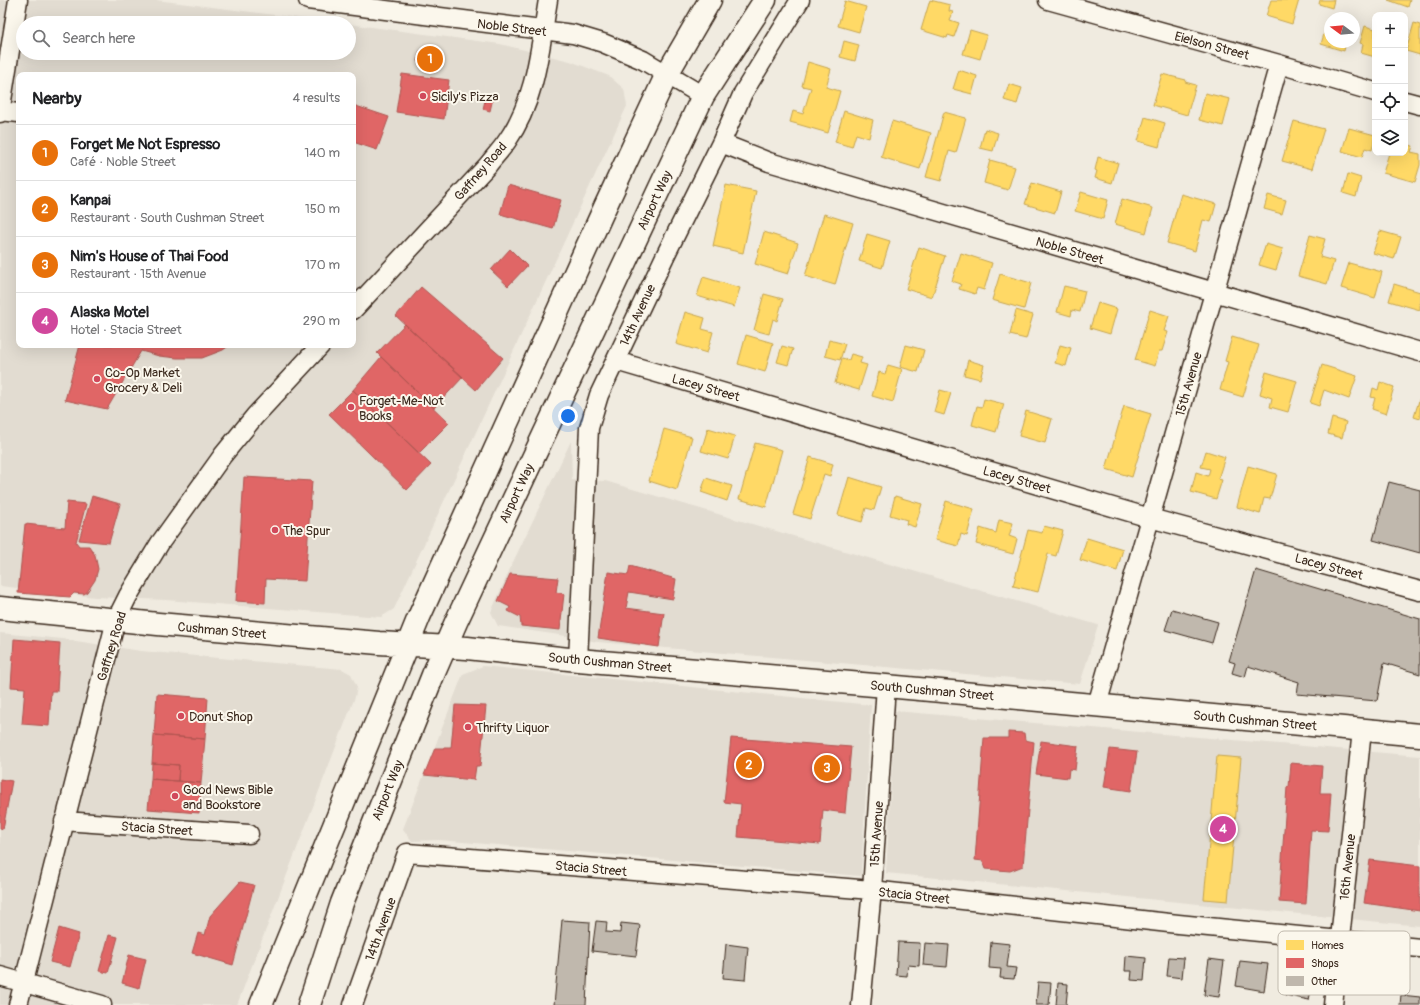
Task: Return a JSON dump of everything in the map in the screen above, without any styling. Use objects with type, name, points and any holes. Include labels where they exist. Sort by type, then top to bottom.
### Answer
[{"type":"main road","points":[[261,1005],[408,644],[601,214],[667,74],[710,0]]},
{"type":"main road","name":"Airport Way","points":[[309,1005],[342,903],[444,646],[703,96],[765,0]]},
{"type":"main road","name":"Cushman Street","points":[[0,608],[158,624],[444,646]]},
{"type":"main road","name":"South Cushman Street","points":[[444,646],[578,660],[886,686],[1420,735]]},
{"type":"street","points":[[16,113],[0,112],[18,0]]},
{"type":"street","name":"Noble Street","points":[[308,0],[573,34],[643,60],[703,96]]},
{"type":"street","name":"Gaffney Road","points":[[356,307],[488,165],[508,141],[520,118],[533,87],[548,0]]},
{"type":"street","name":"14th Avenue","points":[[578,660],[589,428],[599,395],[721,143],[743,93],[800,0]]},
{"type":"street","name":"Eielson Street","points":[[1048,0],[1372,91]]},
{"type":"street","name":"15th Avenue","points":[[1097,705],[1279,64]]},
{"type":"street","points":[[1408,102],[1420,105]]},
{"type":"street","name":"Noble Street","points":[[721,143],[769,162],[1420,352]]},
{"type":"street","name":"Gaffney Road","points":[[18,1005],[116,620],[128,596],[160,544],[223,455],[255,416],[318,348]]},
{"type":"street","name":"Lacey Street","points":[[616,361],[1150,518],[1420,591]]},
{"type":"street","name":"15th Avenue","points":[[861,1005],[872,890],[886,686]]},
{"type":"street","name":"16th Avenue","points":[[1340,931],[1362,730]]},
{"type":"street","name":"Stacia Street","points":[[64,821],[249,834]]},
{"type":"street","name":"14th Avenue","points":[[353,1005],[407,853]]},
{"type":"street","name":"Stacia Street","points":[[407,853],[872,890],[1278,935]]},
{"type":"street","name":"Stacia Street","points":[[1410,947],[1420,948]]},
{"type":"street","points":[[0,976],[102,1005]]},
{"type":"street","name":"16th Avenue","points":[[1333,1005],[1334,995]]},
{"type":"shaded area","points":[[0,0],[156,0],[283,16],[16,16],[16,60],[356,60],[356,25],[500,44],[570,61],[609,76],[624,89],[627,106],[394,609],[381,617],[166,600],[95,597],[0,586]]},
{"type":"shaded area","points":[[571,441],[572,480],[605,481],[1098,625],[1080,684],[598,642],[498,626],[491,612],[514,560]]},
{"type":"shaded area","points":[[0,633],[63,639],[141,651],[342,669],[351,674],[357,687],[355,697],[237,1005],[0,1005]]},
{"type":"shaded area","points":[[483,666],[871,705],[861,876],[439,840],[412,841],[403,829],[463,674]]},
{"type":"shaded area","points":[[895,711],[1420,756],[1420,926],[886,873]]},
{"type":"building: Homes","points":[[930,0],[950,5],[949,11],[953,12],[950,20],[959,23],[954,37],[948,35],[947,38],[921,30]]},
{"type":"building: Homes","points":[[1271,0],[1299,0],[1292,24],[1266,16]]},
{"type":"building: Homes","points":[[1320,0],[1334,0],[1332,8],[1319,4]]},
{"type":"building: Homes","points":[[1388,0],[1410,0],[1408,7]]},
{"type":"building: Homes","points":[[845,1],[866,7],[859,32],[838,26]]},
{"type":"building: Homes","points":[[1414,23],[1420,25],[1420,55],[1408,52],[1408,44]]},
{"type":"building: Homes","points":[[1365,26],[1372,28],[1372,56],[1361,53],[1363,44],[1360,43]]},
{"type":"building: Homes","points":[[970,30],[987,35],[980,59],[963,54]]},
{"type":"building: Homes","points":[[1324,34],[1324,45],[1321,44]]},
{"type":"building: Homes","points":[[844,41],[859,45],[855,61],[840,57]]},
{"type":"building: Homes","points":[[1334,48],[1345,48],[1344,51]]},
{"type":"building: Homes","points":[[808,62],[831,69],[826,87],[840,91],[828,133],[790,122],[793,111],[803,114],[811,88],[802,86]]},
{"type":"building: Homes","points":[[959,70],[977,76],[972,94],[953,89]]},
{"type":"building: Homes","points":[[1162,74],[1186,80],[1185,82],[1196,85],[1187,115],[1153,105]]},
{"type":"building: Homes","points":[[1009,84],[1022,88],[1017,104],[1004,100]]},
{"type":"building: Homes","points":[[1205,93],[1230,99],[1223,126],[1199,120]]},
{"type":"building: Homes","points":[[844,111],[873,120],[869,138],[856,134],[852,147],[835,142]]},
{"type":"building: Homes","points":[[944,112],[966,118],[956,153],[949,151],[941,181],[926,177]]},
{"type":"building: Homes","points":[[1145,117],[1165,123],[1159,147],[1138,141]]},
{"type":"building: Homes","points":[[892,121],[931,133],[920,169],[881,157]]},
{"type":"building: Homes","points":[[1294,121],[1324,129],[1312,169],[1282,161]]},
{"type":"building: Homes","points":[[1349,128],[1372,134],[1372,150],[1365,148],[1362,157],[1342,151]]},
{"type":"building: Homes","points":[[985,129],[998,133],[993,151],[980,148]]},
{"type":"building: Homes","points":[[1408,145],[1413,146],[1411,152],[1420,154],[1420,165],[1415,182],[1383,173],[1388,156],[1408,156]]},
{"type":"building: Homes","points":[[1098,157],[1118,163],[1112,183],[1095,178]]},
{"type":"building: Homes","points":[[990,160],[1015,167],[1008,190],[984,183]]},
{"type":"building: Homes","points":[[1348,174],[1361,178],[1356,197],[1343,193]]},
{"type":"building: Homes","points":[[1032,183],[1061,192],[1055,213],[1025,204]]},
{"type":"building: Homes","points":[[726,185],[756,191],[743,253],[713,246]]},
{"type":"building: Homes","points":[[1081,192],[1108,200],[1103,219],[1075,211]]},
{"type":"building: Homes","points":[[1181,194],[1216,204],[1211,222],[1203,220],[1195,251],[1167,243]]},
{"type":"building: Homes","points":[[1268,195],[1286,200],[1282,214],[1264,209]]},
{"type":"building: Homes","points":[[1122,199],[1153,208],[1146,233],[1115,224]]},
{"type":"building: Homes","points":[[824,214],[853,223],[835,285],[805,276]]},
{"type":"building: Homes","points":[[1380,231],[1401,237],[1394,259],[1373,253]]},
{"type":"building: Homes","points":[[764,232],[798,243],[788,274],[755,264]]},
{"type":"building: Homes","points":[[867,234],[890,241],[882,268],[859,261]]},
{"type":"building: Homes","points":[[1310,235],[1325,239],[1320,257],[1334,261],[1327,284],[1298,276]]},
{"type":"building: Homes","points":[[1266,244],[1283,249],[1276,270],[1259,265]]},
{"type":"building: Homes","points":[[919,247],[945,256],[932,297],[906,289]]},
{"type":"building: Homes","points":[[961,253],[992,263],[984,290],[977,288],[975,294],[959,289],[961,284],[952,281]]},
{"type":"building: Homes","points":[[1349,263],[1382,272],[1375,298],[1341,288]]},
{"type":"building: Homes","points":[[1000,274],[1031,283],[1024,309],[992,300]]},
{"type":"building: Homes","points":[[703,277],[740,288],[734,307],[697,296]]},
{"type":"building: Homes","points":[[1394,284],[1420,292],[1420,310],[1389,301]]},
{"type":"building: Homes","points":[[1064,286],[1085,291],[1080,312],[1072,310],[1071,316],[1057,312]]},
{"type":"building: Homes","points":[[764,294],[783,299],[777,321],[773,319],[769,334],[754,330]]},
{"type":"building: Homes","points":[[1098,303],[1117,309],[1110,334],[1090,328]]},
{"type":"building: Homes","points":[[1016,310],[1033,315],[1026,339],[1010,335]]},
{"type":"building: Homes","points":[[1150,310],[1169,316],[1164,331],[1168,332],[1162,351],[1159,351],[1155,366],[1135,360]]},
{"type":"building: Homes","points":[[685,312],[705,318],[702,329],[713,332],[707,353],[676,344]]},
{"type":"building: Homes","points":[[746,335],[773,343],[765,372],[738,364]]},
{"type":"building: Homes","points":[[1232,337],[1259,345],[1243,397],[1220,390],[1228,362],[1225,361]]},
{"type":"building: Homes","points":[[829,340],[845,344],[840,360],[825,356]]},
{"type":"building: Homes","points":[[906,345],[924,350],[918,372],[900,367]]},
{"type":"building: Homes","points":[[1060,345],[1071,348],[1066,366],[1055,363]]},
{"type":"building: Homes","points":[[782,346],[793,349],[788,365],[777,362]]},
{"type":"building: Homes","points":[[851,354],[862,357],[860,363],[867,365],[859,390],[835,383],[842,358],[849,360]]},
{"type":"building: Homes","points":[[968,360],[984,365],[980,379],[964,375]]},
{"type":"building: Homes","points":[[888,365],[902,369],[893,402],[872,396],[879,372],[885,374]]},
{"type":"building: Homes","points":[[1322,365],[1357,376],[1349,399],[1324,390],[1319,406],[1310,403]]},
{"type":"building: Homes","points":[[1266,372],[1297,381],[1288,412],[1270,407],[1272,398],[1260,394]]},
{"type":"building: Homes","points":[[1380,382],[1394,387],[1386,414],[1372,409],[1375,398],[1371,397],[1373,388],[1378,390]]},
{"type":"building: Homes","points":[[940,390],[951,393],[944,415],[934,412]]},
{"type":"building: Homes","points":[[1420,397],[1420,419],[1414,417]]},
{"type":"building: Homes","points":[[984,399],[1004,404],[996,432],[972,425],[977,406],[982,407]]},
{"type":"building: Homes","points":[[1124,406],[1151,414],[1132,477],[1106,469]]},
{"type":"building: Homes","points":[[1026,411],[1052,419],[1045,443],[1019,436]]},
{"type":"building: Homes","points":[[1332,418],[1346,422],[1342,438],[1328,434]]},
{"type":"building: Homes","points":[[708,428],[735,436],[728,459],[701,451]]},
{"type":"building: Homes","points":[[664,429],[692,437],[677,490],[649,481]]},
{"type":"building: Homes","points":[[755,443],[782,450],[766,507],[739,499]]},
{"type":"building: Homes","points":[[1206,451],[1225,457],[1218,479],[1222,480],[1216,499],[1191,492],[1196,472],[1208,476],[1210,469],[1201,467]]},
{"type":"building: Homes","points":[[810,457],[833,464],[830,476],[824,474],[810,519],[793,514]]},
{"type":"building: Homes","points":[[1248,466],[1277,474],[1270,499],[1264,498],[1260,514],[1237,507]]},
{"type":"building: Homes","points":[[849,477],[881,487],[874,510],[866,508],[862,522],[838,515]]},
{"type":"building: Homes","points":[[706,478],[732,486],[727,501],[701,492]]},
{"type":"building: Homes","points":[[895,496],[922,504],[915,527],[906,524],[907,520],[890,515]]},
{"type":"building: Homes","points":[[946,501],[974,509],[967,536],[961,534],[958,546],[935,540]]},
{"type":"building: Homes","points":[[999,520],[1013,523],[1009,536],[1017,539],[1013,554],[976,544],[980,528],[996,533]]},
{"type":"building: Homes","points":[[1044,526],[1063,531],[1056,556],[1048,554],[1038,592],[1013,586],[1028,530],[1042,533]]},
{"type":"building: Homes","points":[[1087,538],[1123,549],[1117,571],[1080,560]]},
{"type":"building: Homes","points":[[1217,756],[1241,758],[1228,901],[1204,899]]},
{"type":"building: Shops","points":[[420,51],[441,54],[439,66],[418,62]]},
{"type":"building: Shops","name":"Sicily's Pizza","points":[[402,74],[449,80],[444,119],[396,112]]},
{"type":"building: Shops","points":[[486,96],[493,98],[490,111],[483,109]]},
{"type":"building: Shops","points":[[356,106],[389,117],[377,150],[356,143]]},
{"type":"building: Shops","points":[[508,185],[561,200],[553,229],[500,214]]},
{"type":"building: Shops","points":[[510,249],[527,266],[508,286],[491,270]]},
{"type":"building: Shops","points":[[421,287],[503,358],[476,390],[396,316]]},
{"type":"building: Shops","points":[[405,324],[463,377],[434,408],[377,353]]},
{"type":"building: Shops","name":"Co-Op Market Grocery & Deli","points":[[79,348],[226,348],[202,358],[159,356],[141,351],[107,409],[65,400]]},
{"type":"building: Shops","points":[[381,357],[449,423],[419,453],[353,390]]},
{"type":"building: Shops","points":[[353,390],[431,465],[407,490],[329,414]]},
{"type":"building: Shops","name":"The Spur","points":[[244,477],[312,481],[305,581],[266,579],[265,603],[236,601]]},
{"type":"building: Shops","points":[[92,496],[120,504],[109,543],[79,540]]},
{"type":"building: Shops","points":[[67,502],[86,504],[76,542],[79,546],[89,546],[95,555],[98,569],[95,580],[87,592],[84,594],[74,593],[70,597],[18,593],[25,524],[65,528]]},
{"type":"building: Shops","points":[[630,566],[676,579],[673,599],[629,592],[626,608],[664,613],[659,647],[598,638],[608,572],[628,575]]},
{"type":"building: Shops","points":[[510,574],[558,578],[556,592],[564,594],[560,630],[521,626],[520,617],[508,611],[510,607],[498,601]]},
{"type":"building: Shops","points":[[14,639],[60,643],[57,691],[51,691],[49,726],[22,724],[25,688],[11,687]]},
{"type":"building: Shops","name":"Donut Shop","points":[[157,694],[208,698],[205,739],[154,735]]},
{"type":"building: Shops","name":"Thrifty Liquor","points":[[455,705],[486,706],[480,766],[476,766],[474,780],[424,775],[435,748],[451,748]]},
{"type":"building: Shops","points":[[1008,732],[1024,733],[1025,740],[1034,742],[1023,866],[1010,871],[986,869],[983,861],[975,860],[984,738],[1008,738]]},
{"type":"building: Shops","points":[[154,735],[205,739],[201,783],[178,781],[179,765],[152,763]]},
{"type":"building: Shops","points":[[731,738],[851,747],[845,813],[823,810],[820,844],[738,837],[741,804],[724,802]]},
{"type":"building: Shops","points":[[1041,741],[1078,746],[1075,770],[1069,769],[1068,778],[1036,774]]},
{"type":"building: Shops","points":[[1110,749],[1137,752],[1131,791],[1104,787]]},
{"type":"building: Shops","points":[[152,763],[179,765],[178,781],[151,779]]},
{"type":"building: Shops","points":[[1291,763],[1322,766],[1320,793],[1331,793],[1328,831],[1311,830],[1306,904],[1279,902],[1287,787],[1289,787]]},
{"type":"building: Shops","points":[[0,779],[12,781],[3,829],[0,828]]},
{"type":"building: Shops","name":"Good News Bible and Bookstore","points":[[151,779],[201,783],[199,813],[148,809]]},
{"type":"building: Shops","points":[[1370,860],[1420,866],[1420,911],[1364,903]]},
{"type":"building: Shops","points":[[240,882],[254,885],[233,965],[192,953],[198,933],[205,935],[210,916]]},
{"type":"building: Shops","points":[[59,928],[79,934],[70,967],[50,962]]},
{"type":"building: Shops","points":[[109,935],[118,937],[108,973],[99,971]]},
{"type":"building: Shops","points":[[129,955],[146,959],[139,988],[122,983]]},
{"type":"building: Other","points":[[1389,482],[1420,490],[1420,553],[1373,540]]},
{"type":"building: Other","points":[[1256,570],[1420,619],[1420,674],[1384,663],[1377,701],[1297,694],[1299,682],[1248,666],[1245,677],[1232,673],[1235,663],[1229,661]]},
{"type":"building: Other","points":[[1172,609],[1218,622],[1212,643],[1165,630]]},
{"type":"building: Other","points":[[562,920],[590,922],[586,1005],[554,1005]]},
{"type":"building: Other","points":[[596,921],[607,922],[606,932],[620,933],[621,923],[640,925],[636,956],[592,951]]},
{"type":"building: Other","points":[[898,942],[920,943],[919,966],[908,965],[907,976],[896,975]]},
{"type":"building: Other","points":[[991,942],[1010,944],[1007,967],[1016,968],[1014,979],[1000,978],[1001,969],[989,968]]},
{"type":"building: Other","points":[[925,943],[949,945],[947,967],[923,965]]},
{"type":"building: Other","points":[[726,944],[748,947],[745,980],[723,978]]},
{"type":"building: Other","points":[[1126,956],[1146,958],[1144,981],[1131,980],[1132,971],[1125,971]]},
{"type":"building: Other","points":[[1169,957],[1184,958],[1182,978],[1167,976]]},
{"type":"building: Other","points":[[1209,959],[1224,961],[1219,997],[1204,995]]},
{"type":"building: Other","points":[[1240,961],[1268,964],[1264,991],[1236,986]]},
{"type":"building: Other","points":[[1038,982],[1051,983],[1049,1005],[1036,1005]]},
{"type":"building: Other","points":[[1058,983],[1068,984],[1066,1005],[1056,1005]]},
{"type":"building: Other","points":[[1285,995],[1310,995],[1309,1000]]},
{"type":"building: Other","points":[[1401,995],[1420,997],[1420,1005],[1400,1005]]},
{"type":"place","name":"Forget Me Not Espresso","points":[[430,59]]},
{"type":"place","name":"Sicily's Pizza","points":[[423,96]]},
{"type":"place","name":"Co-Op Market Grocery & Deli","points":[[97,379]]},
{"type":"place","name":"Forget-Me-Not Books","points":[[351,407]]},
{"type":"place","name":"The Spur","points":[[275,530]]},
{"type":"place","name":"Donut Shop","points":[[181,716]]},
{"type":"place","name":"Thrifty Liquor","points":[[468,727]]},
{"type":"place","name":"Kanpai","points":[[749,765]]},
{"type":"place","name":"Nim's House of Thai Food","points":[[827,768]]},
{"type":"place","name":"Good News Bible and Bookstore","points":[[175,796]]},
{"type":"place","name":"Alaska Motel","points":[[1223,829]]}]
